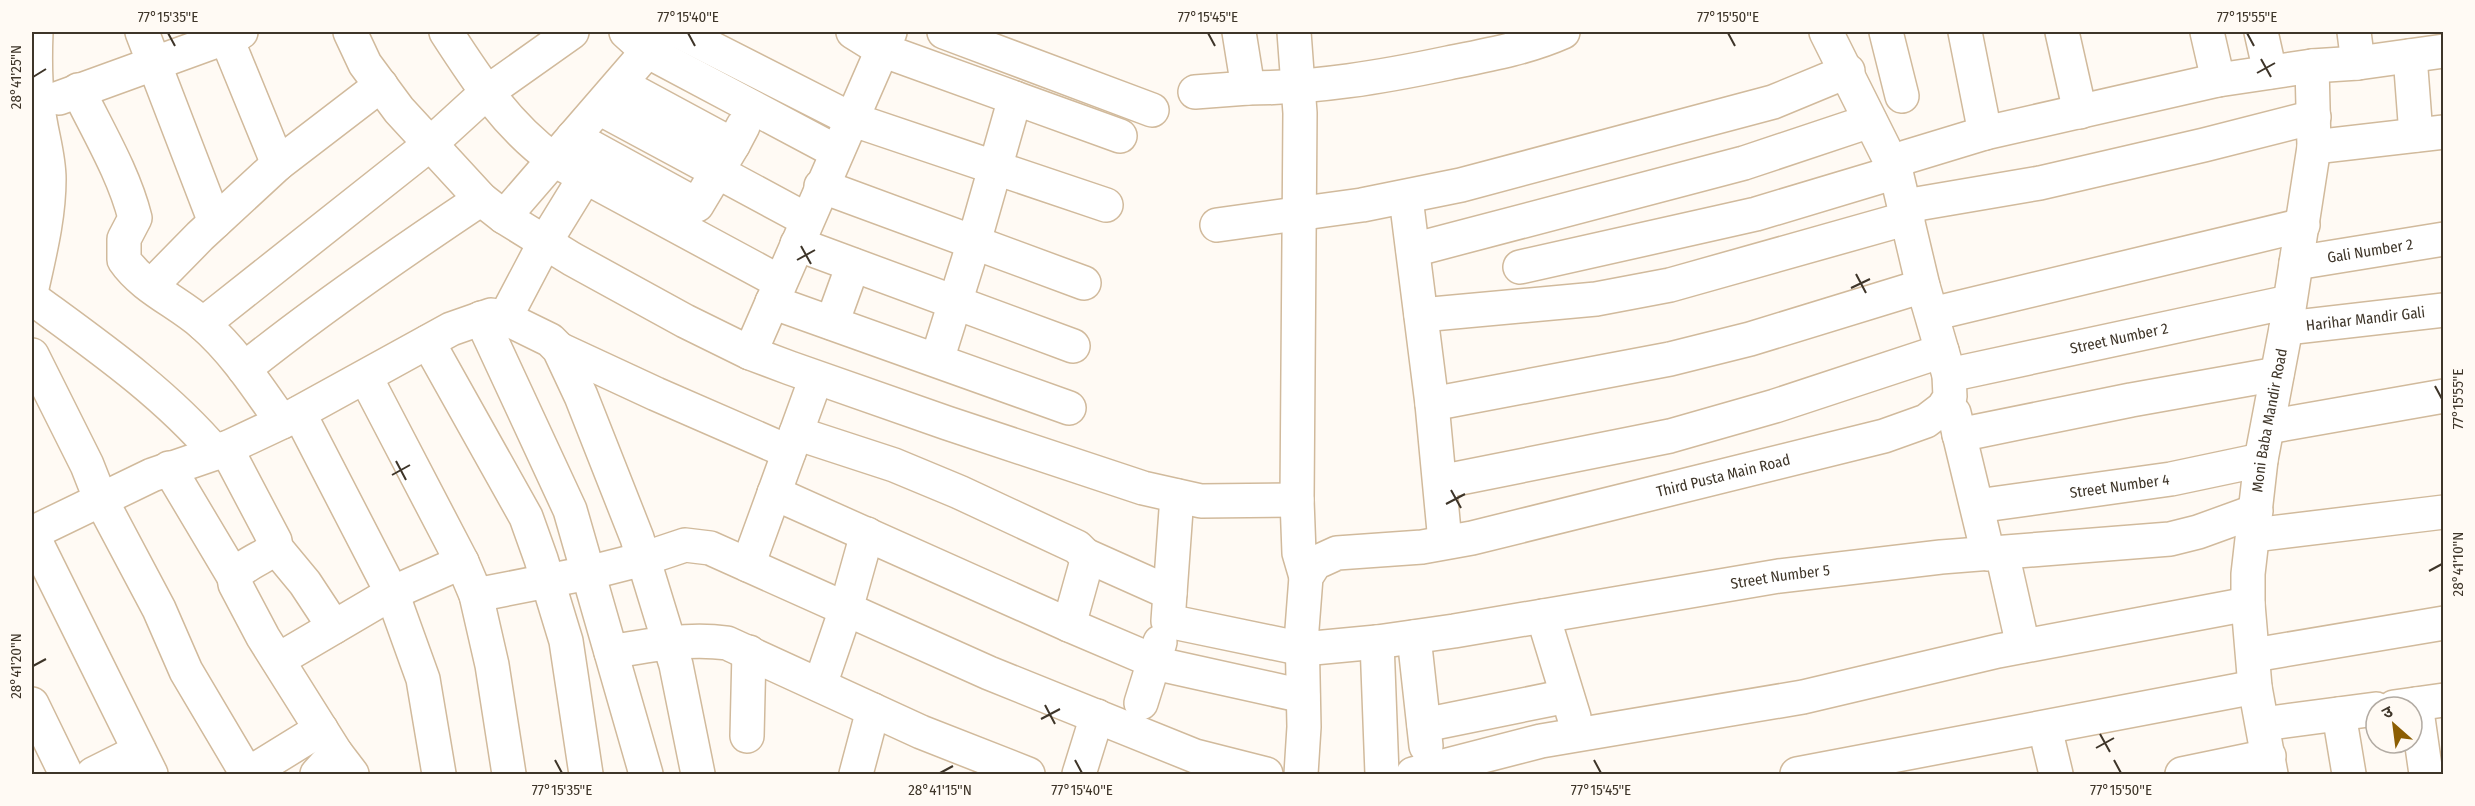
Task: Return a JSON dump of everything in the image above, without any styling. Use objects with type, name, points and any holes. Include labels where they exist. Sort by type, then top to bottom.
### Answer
[{"type":"street","points":[[32,288],[36,250],[48,205],[49,176],[44,133],[35,107],[36,32]]},
{"type":"street","points":[[142,32],[156,63],[215,222]]},
{"type":"street","points":[[350,32],[365,64],[429,145],[493,208],[545,242],[685,321],[750,353],[816,378],[1110,477],[1201,501],[1297,500]]},
{"type":"street","points":[[446,32],[486,93],[527,139],[563,148],[697,205],[753,107],[767,76]]},
{"type":"street","points":[[203,324],[429,145],[486,93],[536,42],[572,32]]},
{"type":"street","points":[[680,32],[852,119],[1106,205]]},
{"type":"street","points":[[853,32],[886,41],[1015,98],[1120,136]]},
{"type":"street","points":[[944,32],[1152,110]]},
{"type":"street","points":[[1239,32],[1248,88]]},
{"type":"street","points":[[1294,32],[1298,88],[1299,214],[1297,500],[1299,553],[1306,577],[1301,774]]},
{"type":"street","points":[[1195,92],[1248,88],[1298,88],[1386,75],[1496,54],[1542,41],[1563,32]]},
{"type":"street","points":[[1826,32],[1848,71],[1896,172],[1947,374],[1959,435],[1977,506],[1995,553],[2023,646]]},
{"type":"street","points":[[1886,32],[1902,96]]},
{"type":"street","points":[[1965,32],[1985,133]]},
{"type":"street","points":[[2062,32],[2080,112]]},
{"type":"street","points":[[2206,32],[2218,80]]},
{"type":"street","points":[[2261,32],[2270,72]]},
{"type":"street","points":[[35,107],[230,33],[278,164]]},
{"type":"street","points":[[244,369],[380,266],[493,208],[563,148],[599,108],[620,84],[646,38],[753,107],[837,152]]},
{"type":"street","points":[[750,353],[886,41]]},
{"type":"street","points":[[1896,172],[1899,162],[1906,157],[1985,133],[2218,80],[2312,66],[2356,47],[2410,56],[2444,51]]},
{"type":"street","points":[[1421,315],[1563,303],[1670,285],[1906,212],[2204,145],[2314,132],[2430,134],[2410,56]]},
{"type":"street","name":"Moni Baba Mandir Road","points":[[2270,765],[2254,671],[2248,604],[2248,574],[2261,460],[2303,225],[2314,132],[2312,66]]},
{"type":"street","points":[[1217,225],[1406,198],[1513,172],[1773,102],[1848,71]]},
{"type":"street","points":[[620,84],[725,158],[802,232],[854,265],[1073,346]]},
{"type":"street","points":[[152,286],[215,222],[278,164],[381,85]]},
{"type":"street","points":[[78,90],[132,206],[135,218],[124,239],[124,260],[131,270],[203,324],[291,418],[392,593],[423,679],[439,774]]},
{"type":"street","points":[[937,360],[1015,98]]},
{"type":"street","points":[[599,108],[725,158]]},
{"type":"street","points":[[1413,250],[1744,163],[1870,121]]},
{"type":"street","points":[[563,148],[585,177],[776,292],[832,323],[1070,408]]},
{"type":"street","points":[[1520,267],[1756,214],[1896,172]]},
{"type":"street","points":[[93,774],[145,763],[32,533],[100,498],[169,468],[221,450],[291,418],[451,329],[493,318],[545,242],[585,177]]},
{"type":"street","points":[[821,186],[1084,283]]},
{"type":"street","points":[[1406,198],[1432,404],[1445,543]]},
{"type":"street","points":[[1432,404],[1670,359],[1928,300],[2303,225]]},
{"type":"street","name":"Gali Number 2","points":[[2296,264],[2444,239]]},
{"type":"street","points":[[832,323],[854,265]]},
{"type":"street","points":[[32,298],[148,387],[221,450],[273,536],[276,548],[305,583],[334,627]]},
{"type":"street","name":"Harihar Mandir Gali","points":[[2287,315],[2444,310]]},
{"type":"street","name":"Street Number 2","points":[[1440,482],[1670,436],[1775,406],[2287,315]]},
{"type":"street","points":[[493,318],[570,510],[646,774]]},
{"type":"street","name":"Street Number 5","points":[[493,318],[550,340],[559,349],[793,443],[885,462],[948,487],[1077,547],[1085,555],[1169,607],[1303,649],[1414,637],[1779,576],[1995,553],[2170,539],[2255,523],[2444,512]]},
{"type":"street","points":[[428,342],[525,517],[548,581],[568,653],[586,774]]},
{"type":"street","points":[[559,349],[599,441],[643,559],[676,665],[698,774]]},
{"type":"street","points":[[32,359],[87,465],[100,498],[159,609],[186,671],[248,774],[332,758],[239,594],[234,577],[169,468]]},
{"type":"street","name":"Third Pusta Main Road","points":[[1306,577],[1315,563],[1337,553],[1422,547],[1472,538],[1884,436],[1926,421],[1943,408],[1947,374]]},
{"type":"street","points":[[1959,435],[2131,400],[2277,374]]},
{"type":"street","points":[[366,378],[462,562],[476,595],[492,665],[509,774]]},
{"type":"street","points":[[748,565],[816,378]]},
{"type":"street","points":[[2268,427],[2444,396]]},
{"type":"street","name":"Street Number 4","points":[[1977,506],[2171,479],[2261,460]]},
{"type":"street","points":[[774,493],[1153,661],[1200,674],[1304,696]]},
{"type":"street","points":[[1141,703],[1169,607],[1177,496]]},
{"type":"street","points":[[820,686],[846,609],[867,534]]},
{"type":"street","points":[[476,595],[588,573],[643,559],[685,545],[699,545],[989,673],[1195,756],[1266,774]]},
{"type":"street","points":[[234,577],[239,571],[262,559],[276,548]]},
{"type":"street","points":[[1069,625],[1086,564],[1085,555]]},
{"type":"street","points":[[278,660],[392,593],[462,562]]},
{"type":"street","points":[[1414,637],[1424,726],[1421,772],[1541,741],[1803,697],[2023,646],[2248,604]]},
{"type":"street","points":[[1544,616],[1579,734]]},
{"type":"street","points":[[1797,774],[2045,728],[2254,671],[2444,623]]},
{"type":"street","points":[[568,653],[669,642],[721,642],[749,652],[921,732],[1028,774]]},
{"type":"street","points":[[1377,642],[1382,774]]},
{"type":"street","points":[[747,736],[749,652]]},
{"type":"street","points":[[1424,726],[1567,696]]},
{"type":"street","points":[[32,704],[66,774]]},
{"type":"street","points":[[856,774],[873,710]]},
{"type":"street","points":[[2263,724],[2364,711]]},
{"type":"street","points":[[2339,714],[2349,774]]},
{"type":"street","points":[[1079,774],[1097,716]]},
{"type":"street","points":[[2045,728],[2056,774]]},
{"type":"street","points":[[2424,755],[2426,774]]},
{"type":"street","points":[[2182,774],[2270,765]]}]
